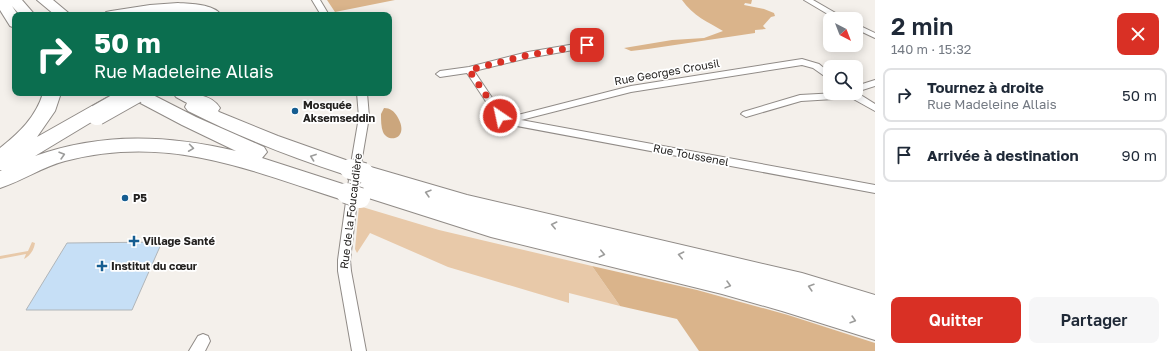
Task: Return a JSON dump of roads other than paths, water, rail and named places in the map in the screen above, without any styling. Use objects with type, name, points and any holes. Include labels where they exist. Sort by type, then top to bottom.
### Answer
[{"type":"highway","points":[[1,0],[12,18]]},
{"type":"highway","points":[[14,0],[25,12]]},
{"type":"highway","points":[[33,0],[46,12]]},
{"type":"highway","points":[[44,0],[60,12]]},
{"type":"highway","points":[[137,12],[181,7],[200,8],[208,12]]},
{"type":"highway","points":[[174,12],[188,12]]},
{"type":"highway","points":[[0,158],[15,147],[36,124],[46,110],[51,96]]},
{"type":"highway","points":[[0,172],[123,96]]},
{"type":"highway","points":[[0,167],[130,96]]},
{"type":"highway","points":[[142,96],[189,121],[269,157],[491,228],[782,298],[875,327]]},
{"type":"highway","points":[[172,96],[202,112],[315,158],[355,184]]},
{"type":"highway","points":[[188,96],[269,140]]},
{"type":"highway","points":[[0,180],[42,161],[78,151],[103,147],[157,144],[196,148],[355,184],[467,204],[802,284],[875,307]]},
{"type":"street","points":[[316,0],[323,12]]},
{"type":"street","points":[[808,0],[829,12]]},
{"type":"street","points":[[863,30],[875,36]]},
{"type":"street","points":[[440,74],[469,70],[528,55],[587,45]]},
{"type":"street","name":"Rue Georges Crousil","points":[[506,121],[631,89],[802,62],[816,66],[823,72]]},
{"type":"street","points":[[469,70],[500,116],[506,121]]},
{"type":"street","points":[[863,87],[875,83]]},
{"type":"street","name":"Rue de la Foucaudière","points":[[359,351],[354,319],[344,275],[344,268],[357,158],[364,117],[362,96]]},
{"type":"street","points":[[746,114],[800,98],[823,97]]},
{"type":"street","points":[[862,100],[875,108]]},
{"type":"street","name":"Rue Toussenel","points":[[506,121],[875,189]]},
{"type":"place","name":"Mosquée Aksemseddin","points":[[295,111]]},
{"type":"place","name":"P5","points":[[125,198]]},
{"type":"place","name":"Village Santé","points":[[134,241]]},
{"type":"place","name":"Institut du cœur","points":[[102,266]]}]
